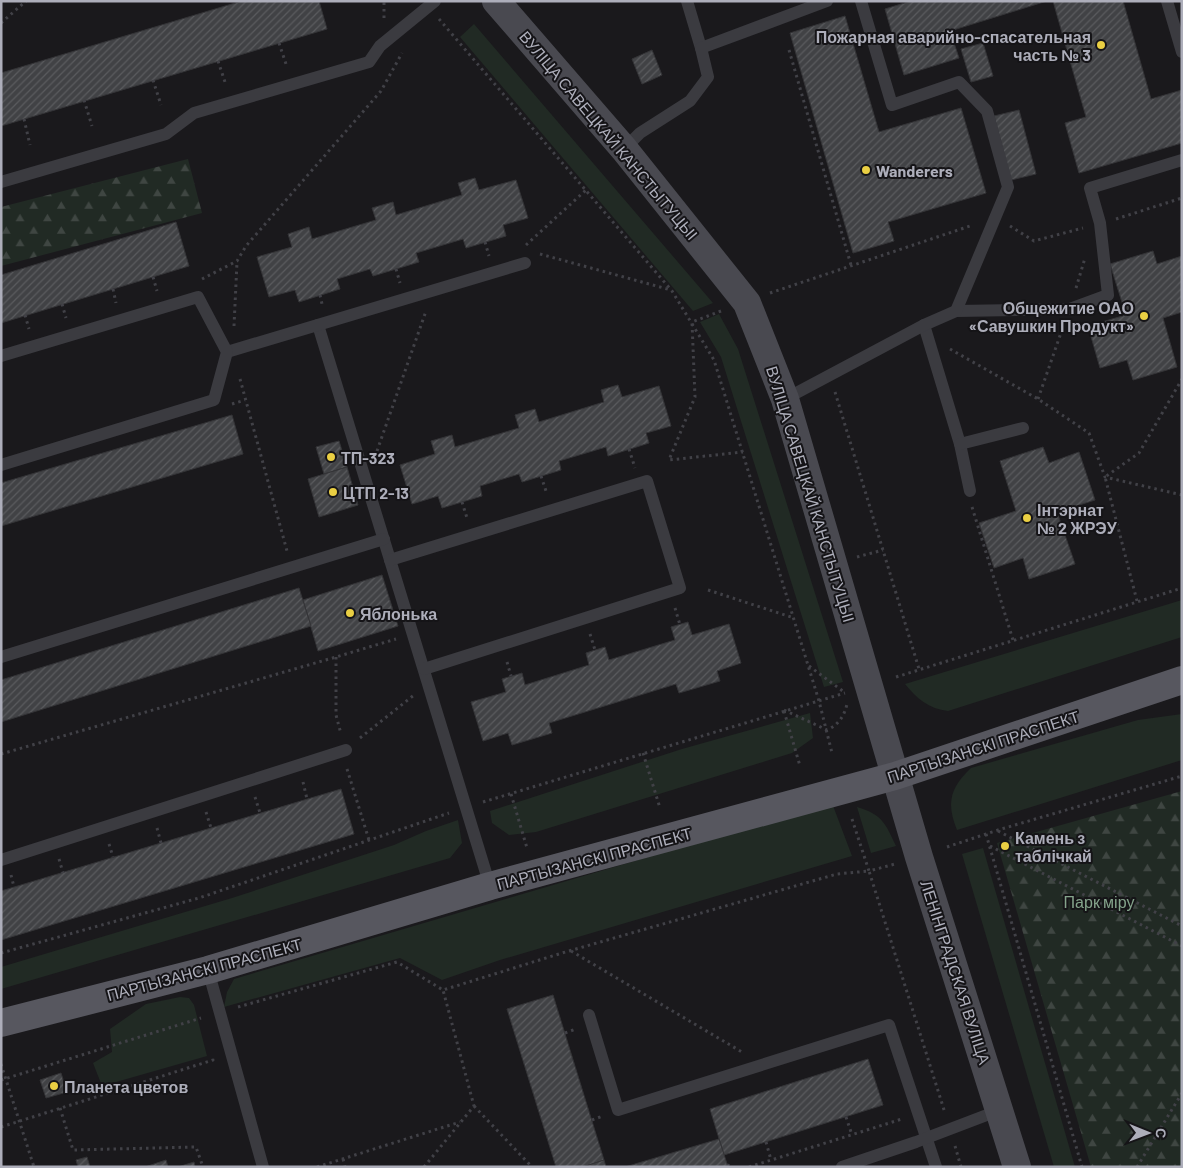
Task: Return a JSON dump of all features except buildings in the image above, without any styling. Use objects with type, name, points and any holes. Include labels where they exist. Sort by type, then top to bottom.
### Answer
[{"type":"main road","name":"ВУЛІЦА САВЕЦКАЙ КАНСТЫТУЦЫІ","points":[[496,1],[624,149],[747,303],[785,399],[896,776]]},
{"type":"main road","name":"ПАРТЫЗАНСКІ ПРАСПЕКТ","points":[[1,1023],[208,970],[490,886],[896,776],[1182,680]]},
{"type":"main road","name":"ЛЕНІНГРАДСКАЯ ВУЛІЦА","points":[[896,776],[1017,1167]]},
{"type":"lane","points":[[624,149],[640,133],[690,101],[708,76],[687,1]]},
{"type":"lane","points":[[701,48],[828,1]]},
{"type":"lane","points":[[860,1],[892,105],[960,82],[987,111],[1008,187],[956,311]]},
{"type":"lane","points":[[1167,1],[1177,19],[1182,52]]},
{"type":"lane","points":[[1,182],[166,134],[194,113],[368,62],[380,46],[431,4]]},
{"type":"lane","points":[[785,399],[828,375],[926,331],[956,311],[1070,309],[1108,295],[1100,224],[1090,188],[1182,160]]},
{"type":"lane","points":[[230,351],[525,263]]},
{"type":"lane","points":[[1,356],[198,297],[230,351],[214,400],[1,465]]},
{"type":"lane","points":[[318,325],[490,886]]},
{"type":"lane","points":[[926,331],[960,444],[970,491]]},
{"type":"lane","points":[[960,444],[1023,428]]},
{"type":"lane","points":[[390,560],[647,481],[680,588],[424,669]]},
{"type":"lane","points":[[1,657],[384,539]]},
{"type":"lane","points":[[1,860],[346,750]]},
{"type":"lane","points":[[208,970],[263,1167]]},
{"type":"lane","points":[[589,1016],[618,1110],[889,1025],[936,1167]]},
{"type":"lane","points":[[842,1167],[916,1142],[1000,1110]]},
{"type":"path","points":[[1,23],[26,1]]},
{"type":"path","points":[[384,1],[384,26]]},
{"type":"path","points":[[431,4],[672,291],[714,360],[809,666],[832,753]]},
{"type":"path","points":[[279,43],[287,66]]},
{"type":"path","points":[[230,351],[237,261],[246,246],[381,91],[404,49]]},
{"type":"path","points":[[789,50],[851,266]]},
{"type":"path","points":[[218,61],[226,85]]},
{"type":"path","points":[[153,80],[160,105]]},
{"type":"path","points":[[84,100],[92,126]]},
{"type":"path","points":[[24,119],[30,145]]},
{"type":"path","points":[[522,249],[586,190]]},
{"type":"path","points":[[765,294],[996,217],[1034,241],[1086,228]]},
{"type":"path","points":[[485,242],[490,259]]},
{"type":"path","points":[[532,252],[672,291]]},
{"type":"path","points":[[198,282],[237,261]]},
{"type":"path","points":[[396,269],[401,287]]},
{"type":"path","points":[[153,277],[158,294]]},
{"type":"path","points":[[112,289],[117,306]]},
{"type":"path","points":[[375,457],[434,290]]},
{"type":"path","points":[[62,304],[68,322]]},
{"type":"path","points":[[692,322],[724,310]]},
{"type":"path","points":[[25,316],[30,333]]},
{"type":"path","points":[[692,322],[695,397],[669,460],[743,452]]},
{"type":"path","points":[[926,331],[1038,399],[1089,433],[1105,477],[1137,601]]},
{"type":"path","points":[[828,375],[840,404],[919,669]]},
{"type":"path","points":[[1105,477],[1139,453],[1182,379]]},
{"type":"path","points":[[244,400],[291,568]]},
{"type":"path","points":[[629,449],[636,470]]},
{"type":"path","points":[[541,476],[548,498]]},
{"type":"path","points":[[1105,477],[1182,495]]},
{"type":"path","points":[[970,491],[973,513],[1013,640]]},
{"type":"path","points":[[462,502],[468,523]]},
{"type":"path","points":[[896,677],[1182,588]]},
{"type":"path","points":[[708,590],[794,618]]},
{"type":"path","points":[[673,603],[680,625]]},
{"type":"path","points":[[589,630],[595,650]]},
{"type":"path","points":[[1,754],[327,660],[413,633]]},
{"type":"path","points":[[505,657],[511,676]]},
{"type":"path","points":[[809,666],[845,693],[847,706],[842,718],[835,726],[827,730]]},
{"type":"path","points":[[346,750],[428,684]]},
{"type":"path","points":[[1,953],[199,898],[466,807],[845,693]]},
{"type":"path","points":[[784,710],[827,730]]},
{"type":"path","points":[[784,710],[800,766]]},
{"type":"path","points":[[643,753],[660,808]]},
{"type":"path","points":[[946,847],[1182,776]]},
{"type":"path","points":[[302,779],[307,799]]},
{"type":"path","points":[[254,794],[260,813]]},
{"type":"path","points":[[511,794],[527,848]]},
{"type":"path","points":[[205,810],[210,828]]},
{"type":"path","points":[[852,819],[950,1129],[960,1167]]},
{"type":"path","points":[[156,825],[161,843]]},
{"type":"path","points":[[998,830],[1182,926]]},
{"type":"path","points":[[986,834],[1082,1167]]},
{"type":"path","points":[[107,840],[113,857]]},
{"type":"path","points":[[990,846],[1182,946]]},
{"type":"path","points":[[58,855],[63,872]]},
{"type":"path","points":[[443,990],[838,874],[869,871],[896,863]]},
{"type":"path","points":[[9,870],[14,887]]},
{"type":"path","points":[[571,951],[764,1064]]},
{"type":"path","points":[[3,1080],[219,1012],[397,962],[443,990],[474,1106],[532,1167]]},
{"type":"path","points":[[201,1018],[204,1027]]},
{"type":"path","points":[[1,1126],[213,1060],[211,1052]]},
{"type":"path","points":[[1,1064],[3,1080],[20,1120],[34,1167]]},
{"type":"path","points":[[1137,1167],[1182,1093]]},
{"type":"path","points":[[424,1167],[474,1106]]},
{"type":"path","points":[[60,1108],[73,1150],[196,1147],[202,1167]]},
{"type":"path","points":[[846,1116],[852,1135]]},
{"type":"path","points":[[750,1167],[907,1118]]},
{"type":"path","points":[[317,1167],[461,1122]]},
{"type":"path","points":[[766,1142],[771,1160]]},
{"type":"path","points":[[343,1158],[345,1167]]},
{"type":"path","points":[[727,1165],[733,1167]]},
{"type":"green space","points":[[474,24],[713,303],[693,311],[460,37]]},
{"type":"green space","points":[[188,159],[202,213],[1,266],[1,207]]},
{"type":"green space","points":[[719,314],[738,349],[843,682],[824,687],[721,357],[700,322]]},
{"type":"green space","points":[[1182,600],[1182,637],[948,711],[935,708],[924,702],[905,684]]},
{"type":"green space","points":[[810,713],[813,738],[792,753],[536,832],[509,835],[492,823],[490,811],[682,749]]},
{"type":"green space","points":[[1182,714],[1182,760],[957,830],[952,812],[952,796],[958,782],[971,768],[1138,720]]},
{"type":"green space","name":"Парк міру","points":[[1182,791],[1182,1167],[1091,1167],[997,843]]},
{"type":"green space","points":[[832,803],[852,856],[500,960],[442,980],[400,958],[224,1007],[227,992],[234,979]]},
{"type":"green space","points":[[857,807],[873,813],[882,821],[896,846],[871,853]]},
{"type":"green space","points":[[458,820],[462,843],[450,858],[1,989],[1,967],[232,898],[394,845]]},
{"type":"green space","points":[[983,848],[1075,1167],[1054,1167],[962,854]]},
{"type":"green space","points":[[180,997],[189,998],[194,1005],[207,1056],[102,1086],[93,1063],[112,1052],[110,1029],[146,1004]]},
{"type":"place","name":"Пожарная аварийно-спасательная часть № 3","points":[[1101,45]]},
{"type":"place","name":"Wanderers","points":[[866,170]]},
{"type":"place","name":"Общежитие ОАО «Савушкин Продукт»","points":[[1144,316]]},
{"type":"place","name":"ТП-323","points":[[331,457]]},
{"type":"place","name":"ЦТП 2-13","points":[[333,492]]},
{"type":"place","name":"Інтэрнат № 2 ЖРЭУ","points":[[1027,518]]},
{"type":"place","name":"Яблонька","points":[[350,613]]},
{"type":"place","name":"Камень з таблічкай","points":[[1005,846]]},
{"type":"place","name":"Планета цветов","points":[[54,1086]]}]
